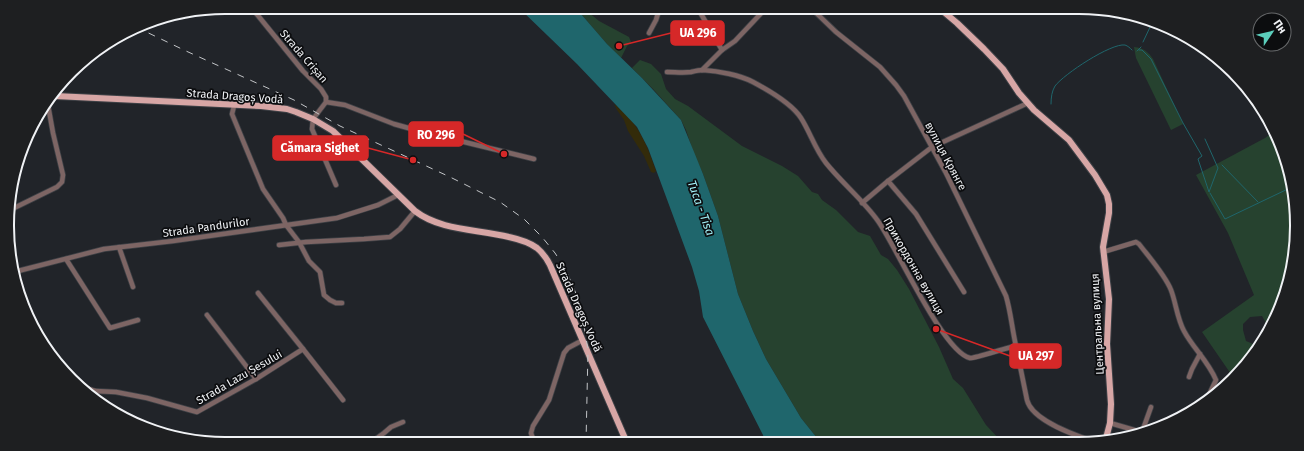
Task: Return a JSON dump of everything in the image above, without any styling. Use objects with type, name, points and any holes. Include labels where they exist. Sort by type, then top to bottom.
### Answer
[{"type":"main road","name":"Центральна вулиця","points":[[946,14],[984,49],[1002,69],[1028,103],[1069,140],[1104,188],[1109,204],[1103,252],[1109,299],[1107,344],[1112,404],[1107,435]]},
{"type":"main road","name":"Strada Dragoș Vodă","points":[[59,96],[234,106],[261,106],[287,109],[313,119],[341,138],[415,212],[433,222],[515,238],[536,247],[550,265],[624,437]]},
{"type":"street","name":"Strada Crișan","points":[[257,14],[303,71],[324,93],[326,102]]},
{"type":"street","points":[[649,32],[658,14]]},
{"type":"street","points":[[701,14],[722,50]]},
{"type":"street","points":[[702,70],[722,50],[736,41],[761,14]]},
{"type":"street","name":"вулиця Крянге","points":[[817,14],[836,32],[880,67],[896,85],[911,108],[1006,296],[1012,317],[1016,346]]},
{"type":"street","name":"Прикордонна вулиця","points":[[667,72],[691,72],[702,70],[727,74],[752,81],[780,99],[795,111],[804,123],[819,153],[841,181],[878,222],[938,326],[958,350],[968,357],[974,358],[989,352],[1016,346]]},
{"type":"street","points":[[336,185],[312,129],[313,119],[326,102],[344,105],[394,124],[419,131],[534,159]]},
{"type":"street","points":[[862,203],[932,147],[1028,103]]},
{"type":"street","points":[[234,106],[232,114],[263,190],[283,218],[286,226],[299,242],[309,261],[320,272],[324,295],[336,303],[342,303]]},
{"type":"street","points":[[15,208],[57,187],[62,182],[63,175],[49,110]]},
{"type":"street","points":[[888,181],[916,214],[964,292]]},
{"type":"street","name":"Strada Pandurilor","points":[[19,271],[104,250],[337,218],[378,205],[398,195]]},
{"type":"street","points":[[278,245],[299,242],[390,237],[400,229],[415,212]]},
{"type":"street","points":[[1103,252],[1136,242],[1139,244],[1170,289],[1183,329],[1192,344],[1207,362],[1216,380],[1211,390]]},
{"type":"street","points":[[119,248],[133,287]]},
{"type":"street","points":[[66,259],[110,328],[138,320]]},
{"type":"street","points":[[258,292],[343,400]]},
{"type":"street","points":[[208,315],[256,379]]},
{"type":"street","points":[[532,437],[531,433],[533,426],[549,400],[564,353],[568,348],[583,340]]},
{"type":"street","points":[[1016,346],[1028,405],[1032,411],[1067,432],[1081,437]]},
{"type":"street","name":"Strada Lazu Șesului","points":[[95,391],[116,392],[147,398],[197,412],[256,379],[303,349]]},
{"type":"street","points":[[1189,377],[1200,354]]},
{"type":"street","points":[[1143,427],[1151,407]]},
{"type":"street","points":[[379,437],[391,427],[403,422]]},
{"type":"street","points":[[1110,423],[1134,430]]},
{"type":"green space","points":[[581,14],[590,14],[599,21],[629,37],[631,42],[627,46],[621,58]]},
{"type":"green space","points":[[1134,47],[1145,51],[1153,59],[1183,124],[1171,130],[1136,58]]},
{"type":"green space","points":[[640,60],[651,64],[661,74],[666,89],[675,99],[688,106],[742,146],[782,166],[798,176],[812,192],[818,194],[822,200],[836,210],[858,232],[870,236],[881,255],[888,259],[909,289],[939,347],[953,379],[963,388],[986,425],[997,437],[816,437],[801,418],[766,359],[753,331],[738,294],[718,216],[686,130],[681,120],[632,68]]},
{"type":"green space","points":[[1269,135],[1279,158],[1286,184],[1290,212],[1290,239],[1286,267],[1279,293],[1266,323],[1262,316],[1250,317],[1243,324],[1246,341],[1253,344],[1238,365],[1230,373],[1202,332],[1254,295],[1228,233],[1196,175]]},
{"type":"sand","points":[[614,104],[623,111],[641,134],[656,171],[654,173],[651,172],[644,156],[628,131],[624,120]]},
{"type":"water","name":"Тиса - Tisa","points":[[525,14],[581,14],[607,44],[642,78],[681,120],[718,216],[738,294],[753,331],[766,359],[801,418],[816,437],[764,437],[703,317],[699,291],[692,267],[648,148],[637,127],[577,64]]},
{"type":"waterway","points":[[1143,42],[1150,27]]},
{"type":"waterway","points":[[1051,104],[1055,86],[1077,67],[1099,54],[1118,46],[1125,45],[1132,50]]},
{"type":"waterway","points":[[1137,51],[1141,47]]},
{"type":"waterway","points":[[1139,50],[1142,50],[1151,59],[1183,123],[1202,156],[1198,159],[1209,192],[1218,168],[1205,139]]},
{"type":"waterway","points":[[1222,165],[1258,202]]},
{"type":"waterway","points":[[1210,193],[1225,219],[1287,189]]},
{"type":"railway","points":[[144,31],[294,100],[340,126],[450,177],[500,202],[524,219],[555,253],[566,270],[577,296],[582,314],[588,350],[586,437]]},
{"type":"place","name":"UA 296","points":[[619,46]]},
{"type":"place","name":"RO 296","points":[[504,154]]},
{"type":"place","name":"Cămara Sighet","points":[[413,160]]},
{"type":"place","name":"UA 297","points":[[936,329]]}]
